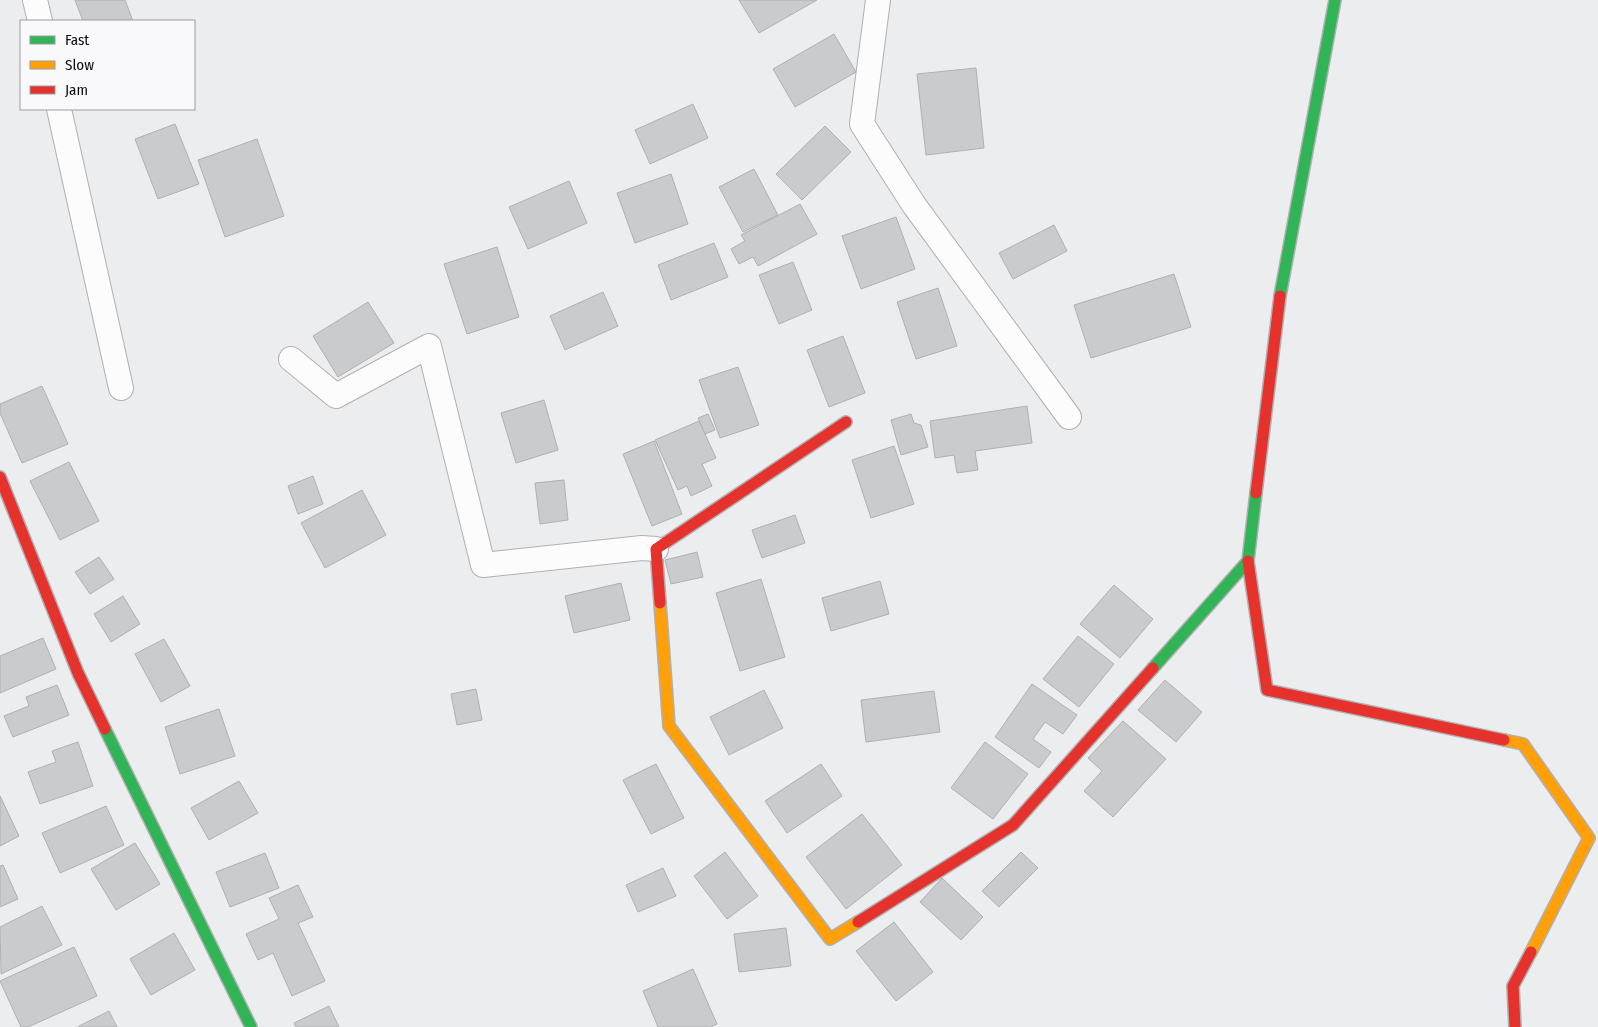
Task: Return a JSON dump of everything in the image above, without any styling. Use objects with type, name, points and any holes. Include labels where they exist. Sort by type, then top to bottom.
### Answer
[{"type":"street","points":[[36,0],[40,20]]},
{"type":"street","points":[[878,0],[862,124],[914,205],[1069,418]]},
{"type":"street","points":[[1335,0],[1277,314],[1248,561],[1268,690],[1523,744],[1589,838],[1513,986],[1515,1027]]},
{"type":"street","points":[[59,110],[121,388]]},
{"type":"street","points":[[291,359],[336,396],[429,346],[483,565],[642,548],[656,549],[846,422]]},
{"type":"street","points":[[0,477],[78,673],[251,1027]]},
{"type":"street","points":[[656,549],[668,726],[830,938],[1013,825],[1248,561]]},
{"type":"building","points":[[75,0],[125,0],[133,20],[83,20]]},
{"type":"building","points":[[739,0],[817,0],[759,33]]},
{"type":"building","points":[[834,34],[856,72],[795,107],[773,69]]},
{"type":"building","points":[[976,68],[984,148],[926,155],[917,74]]},
{"type":"building","points":[[693,104],[708,138],[650,164],[635,130]]},
{"type":"building","points":[[175,124],[199,184],[158,199],[135,139]]},
{"type":"building","points":[[825,126],[851,152],[802,200],[776,174]]},
{"type":"building","points":[[257,139],[284,216],[225,237],[198,160]]},
{"type":"building","points":[[754,169],[778,215],[743,232],[719,187]]},
{"type":"building","points":[[671,174],[688,224],[635,243],[617,193]]},
{"type":"building","points":[[569,181],[587,223],[528,249],[509,207]]},
{"type":"building","points":[[800,204],[817,234],[758,266],[753,257],[739,264],[731,249],[745,241],[741,235]]},
{"type":"building","points":[[896,217],[915,269],[861,289],[842,236]]},
{"type":"building","points":[[1054,225],[1067,251],[1013,279],[999,253]]},
{"type":"building","points":[[714,243],[728,277],[671,300],[658,265]]},
{"type":"building","points":[[497,247],[519,317],[467,334],[444,264]]},
{"type":"building","points":[[793,262],[812,310],[779,324],[759,275]]},
{"type":"building","points":[[1174,274],[1191,327],[1091,358],[1074,305]]},
{"type":"building","points":[[938,288],[957,346],[916,359],[897,302]]},
{"type":"building","points":[[603,292],[618,326],[565,350],[550,316]]},
{"type":"building","points":[[368,302],[394,343],[338,377],[313,336]]},
{"type":"building","points":[[843,336],[865,393],[829,407],[807,350]]},
{"type":"building","points":[[738,367],[759,425],[720,438],[699,380]]},
{"type":"building","points":[[42,386],[68,444],[22,463],[0,413],[0,404]]},
{"type":"building","points":[[544,400],[558,450],[516,463],[501,413]]},
{"type":"building","points":[[1027,406],[1032,443],[975,451],[978,470],[957,473],[954,455],[935,458],[930,421]]},
{"type":"building","points":[[708,414],[715,430],[705,434],[698,418]]},
{"type":"building","points":[[911,414],[914,423],[921,425],[928,447],[901,455],[891,420]]},
{"type":"building","points":[[699,421],[716,458],[702,464],[712,486],[691,496],[687,486],[678,490],[655,440]]},
{"type":"building","points":[[654,441],[682,514],[652,526],[623,454]]},
{"type":"building","points":[[894,446],[914,504],[871,518],[852,460]]},
{"type":"building","points":[[69,462],[99,521],[60,540],[30,481]]},
{"type":"building","points":[[313,476],[323,504],[298,514],[288,486]]},
{"type":"building","points":[[564,480],[568,520],[540,524],[535,483]]},
{"type":"building","points":[[362,490],[386,535],[325,568],[301,523]]},
{"type":"building","points":[[795,515],[805,543],[762,558],[752,530]]},
{"type":"building","points":[[697,552],[703,577],[671,584],[665,560]]},
{"type":"building","points":[[99,557],[114,579],[90,594],[75,572]]},
{"type":"building","points":[[761,579],[785,657],[740,671],[716,593]]},
{"type":"building","points":[[880,581],[889,614],[831,631],[822,598]]},
{"type":"building","points":[[621,583],[630,620],[574,633],[565,596]]},
{"type":"building","points":[[1114,585],[1153,619],[1120,658],[1080,624]]},
{"type":"building","points":[[123,596],[140,624],[111,642],[94,614]]},
{"type":"building","points":[[1078,636],[1114,664],[1079,707],[1043,679]]},
{"type":"building","points":[[43,638],[56,669],[0,693],[0,656]]},
{"type":"building","points":[[164,639],[190,686],[161,702],[135,654]]},
{"type":"building","points":[[1165,680],[1202,712],[1176,742],[1138,710]]},
{"type":"building","points":[[1032,684],[1077,715],[1063,734],[1045,722],[1033,739],[1051,752],[1039,768],[995,737]]},
{"type":"building","points":[[57,685],[69,715],[13,737],[4,716],[29,706],[26,697]]},
{"type":"building","points":[[476,689],[482,720],[457,725],[451,694]]},
{"type":"building","points":[[764,690],[783,728],[729,755],[710,717]]},
{"type":"building","points":[[934,691],[940,732],[866,742],[861,700]]},
{"type":"building","points":[[219,709],[235,756],[180,774],[165,727]]},
{"type":"building","points":[[1123,721],[1166,759],[1113,817],[1084,791],[1102,771],[1088,758]]},
{"type":"building","points":[[78,742],[93,786],[40,804],[28,772],[56,762],[52,751]]},
{"type":"building","points":[[985,742],[1028,774],[993,819],[951,788]]},
{"type":"building","points":[[656,764],[684,818],[651,834],[623,780]]},
{"type":"building","points":[[821,764],[842,796],[787,833],[765,801]]},
{"type":"building","points":[[239,781],[258,813],[209,840],[191,808]]},
{"type":"building","points":[[0,796],[19,836],[0,846]]},
{"type":"building","points":[[106,806],[124,845],[60,873],[42,833]]},
{"type":"building","points":[[862,814],[902,865],[846,909],[806,857]]},
{"type":"building","points":[[135,843],[160,884],[116,910],[91,869]]},
{"type":"building","points":[[725,852],[758,896],[727,919],[694,876]]},
{"type":"building","points":[[1021,852],[1038,868],[999,907],[982,891]]},
{"type":"building","points":[[265,853],[279,888],[230,907],[216,872]]},
{"type":"building","points":[[3,865],[18,899],[0,907],[0,866]]},
{"type":"building","points":[[663,868],[676,896],[638,912],[626,885]]},
{"type":"building","points":[[942,878],[983,917],[961,940],[920,902]]},
{"type":"building","points":[[298,885],[313,917],[298,923],[325,981],[292,996],[273,953],[258,960],[246,934],[279,919],[269,898]]},
{"type":"building","points":[[42,906],[62,945],[1,974],[0,927]]},
{"type":"building","points":[[894,922],[933,972],[896,1001],[856,951]]},
{"type":"building","points":[[786,928],[791,966],[739,972],[734,934]]},
{"type":"building","points":[[174,933],[195,970],[151,995],[130,959]]},
{"type":"building","points":[[74,947],[97,996],[28,1027],[21,1027],[0,981]]},
{"type":"building","points":[[693,969],[717,1024],[710,1027],[658,1027],[643,991]]},
{"type":"building","points":[[329,1006],[339,1027],[296,1027],[294,1023]]},
{"type":"building","points":[[109,1011],[117,1027],[79,1027],[79,1026]]},
{"type":"traffic: fast","points":[[1280,296],[1335,0]]},
{"type":"traffic: fast","points":[[1153,668],[1248,561],[1256,493]]},
{"type":"traffic: fast","points":[[105,729],[251,1027]]},
{"type":"traffic: slow","points":[[660,603],[669,726],[830,939],[858,922]]},
{"type":"traffic: slow","points":[[1504,740],[1523,744],[1589,838],[1531,952]]},
{"type":"traffic: jam","points":[[1256,493],[1280,296]]},
{"type":"traffic: jam","points":[[660,603],[656,549],[846,422]]},
{"type":"traffic: jam","points":[[0,477],[78,673],[105,729]]},
{"type":"traffic: jam","points":[[1248,561],[1267,690],[1504,740]]},
{"type":"traffic: jam","points":[[858,922],[1013,825],[1153,668]]},
{"type":"traffic: jam","points":[[1515,1027],[1513,986],[1531,952]]}]
